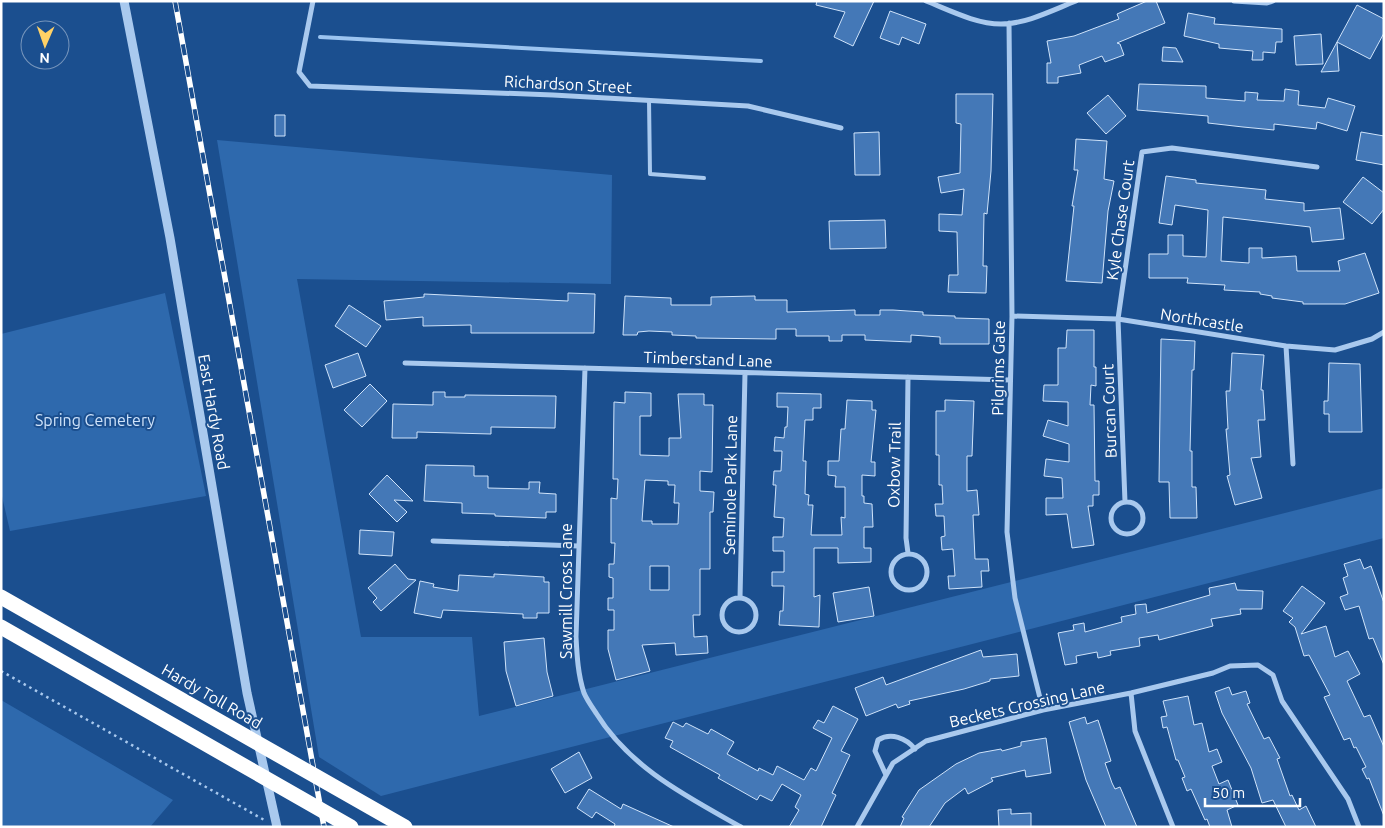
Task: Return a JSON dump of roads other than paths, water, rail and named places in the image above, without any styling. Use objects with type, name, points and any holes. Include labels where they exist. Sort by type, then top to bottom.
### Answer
[{"type":"highway","name":"Hardy Toll Road","points":[[1,596],[405,827]]},
{"type":"highway","points":[[1,627],[351,827]]},
{"type":"street","name":"East Hardy Road","points":[[124,1],[170,238],[247,693],[277,827]]},
{"type":"street","name":"Richardson Street","points":[[313,1],[299,72],[310,86],[748,106],[841,128]]},
{"type":"street","points":[[926,1],[974,19],[1001,24],[1032,18],[1076,1]]},
{"type":"street","points":[[1234,1],[1267,3],[1273,1]]},
{"type":"street","name":"Pilgrims Gate","points":[[1009,23],[1012,316],[1007,532],[1014,598],[1043,710]]},
{"type":"street","name":"Kyle Chase Court","points":[[1118,318],[1142,152],[1172,148],[1317,167]]},
{"type":"street","name":"Northcastle","points":[[1012,316],[1118,318],[1286,346],[1335,350],[1384,332]]},
{"type":"street","name":"Burcan Court","points":[[1118,318],[1125,502]]},
{"type":"street","points":[[1286,346],[1293,464]]},
{"type":"street","name":"Timberstand Lane","points":[[405,363],[1010,380]]},
{"type":"street","name":"Sawmill Cross Lane","points":[[585,368],[576,637],[578,668],[584,694],[606,730],[634,760],[681,794],[740,827]]},
{"type":"street","name":"Seminole Park Lane","points":[[740,598],[745,374]]},
{"type":"street","name":"Oxbow Trail","points":[[908,377],[906,538],[908,554]]},
{"type":"street","points":[[1125,502],[1131,502],[1140,508],[1143,518],[1140,528],[1130,534],[1115,530],[1110,521],[1115,506],[1125,502]]},
{"type":"street","points":[[433,542],[578,546]]},
{"type":"street","points":[[908,554],[920,557],[924,561],[927,572],[926,578],[919,587],[907,590],[896,585],[890,574],[897,558],[908,554]]},
{"type":"street","points":[[734,598],[740,598],[750,602],[756,617],[755,622],[748,630],[736,633],[726,627],[721,617],[724,605],[734,598]]},
{"type":"street","name":"Beckets Crossing Lane","points":[[856,827],[893,763],[926,741],[1043,710],[1131,693],[1230,666],[1258,665],[1273,675],[1282,701],[1348,799],[1359,827]]},
{"type":"street","points":[[1131,693],[1135,731],[1173,827]]},
{"type":"street","points":[[886,775],[875,751],[878,740],[884,737],[896,737],[904,739],[915,748]]},
{"type":"lane","points":[[649,100],[650,174],[704,178]]},
{"type":"waterway","points":[[320,37],[761,61]]},
{"type":"railway","points":[[175,1],[324,827]]},
{"type":"park label","name":"Spring Cemetery","points":[[95,420]]}]
